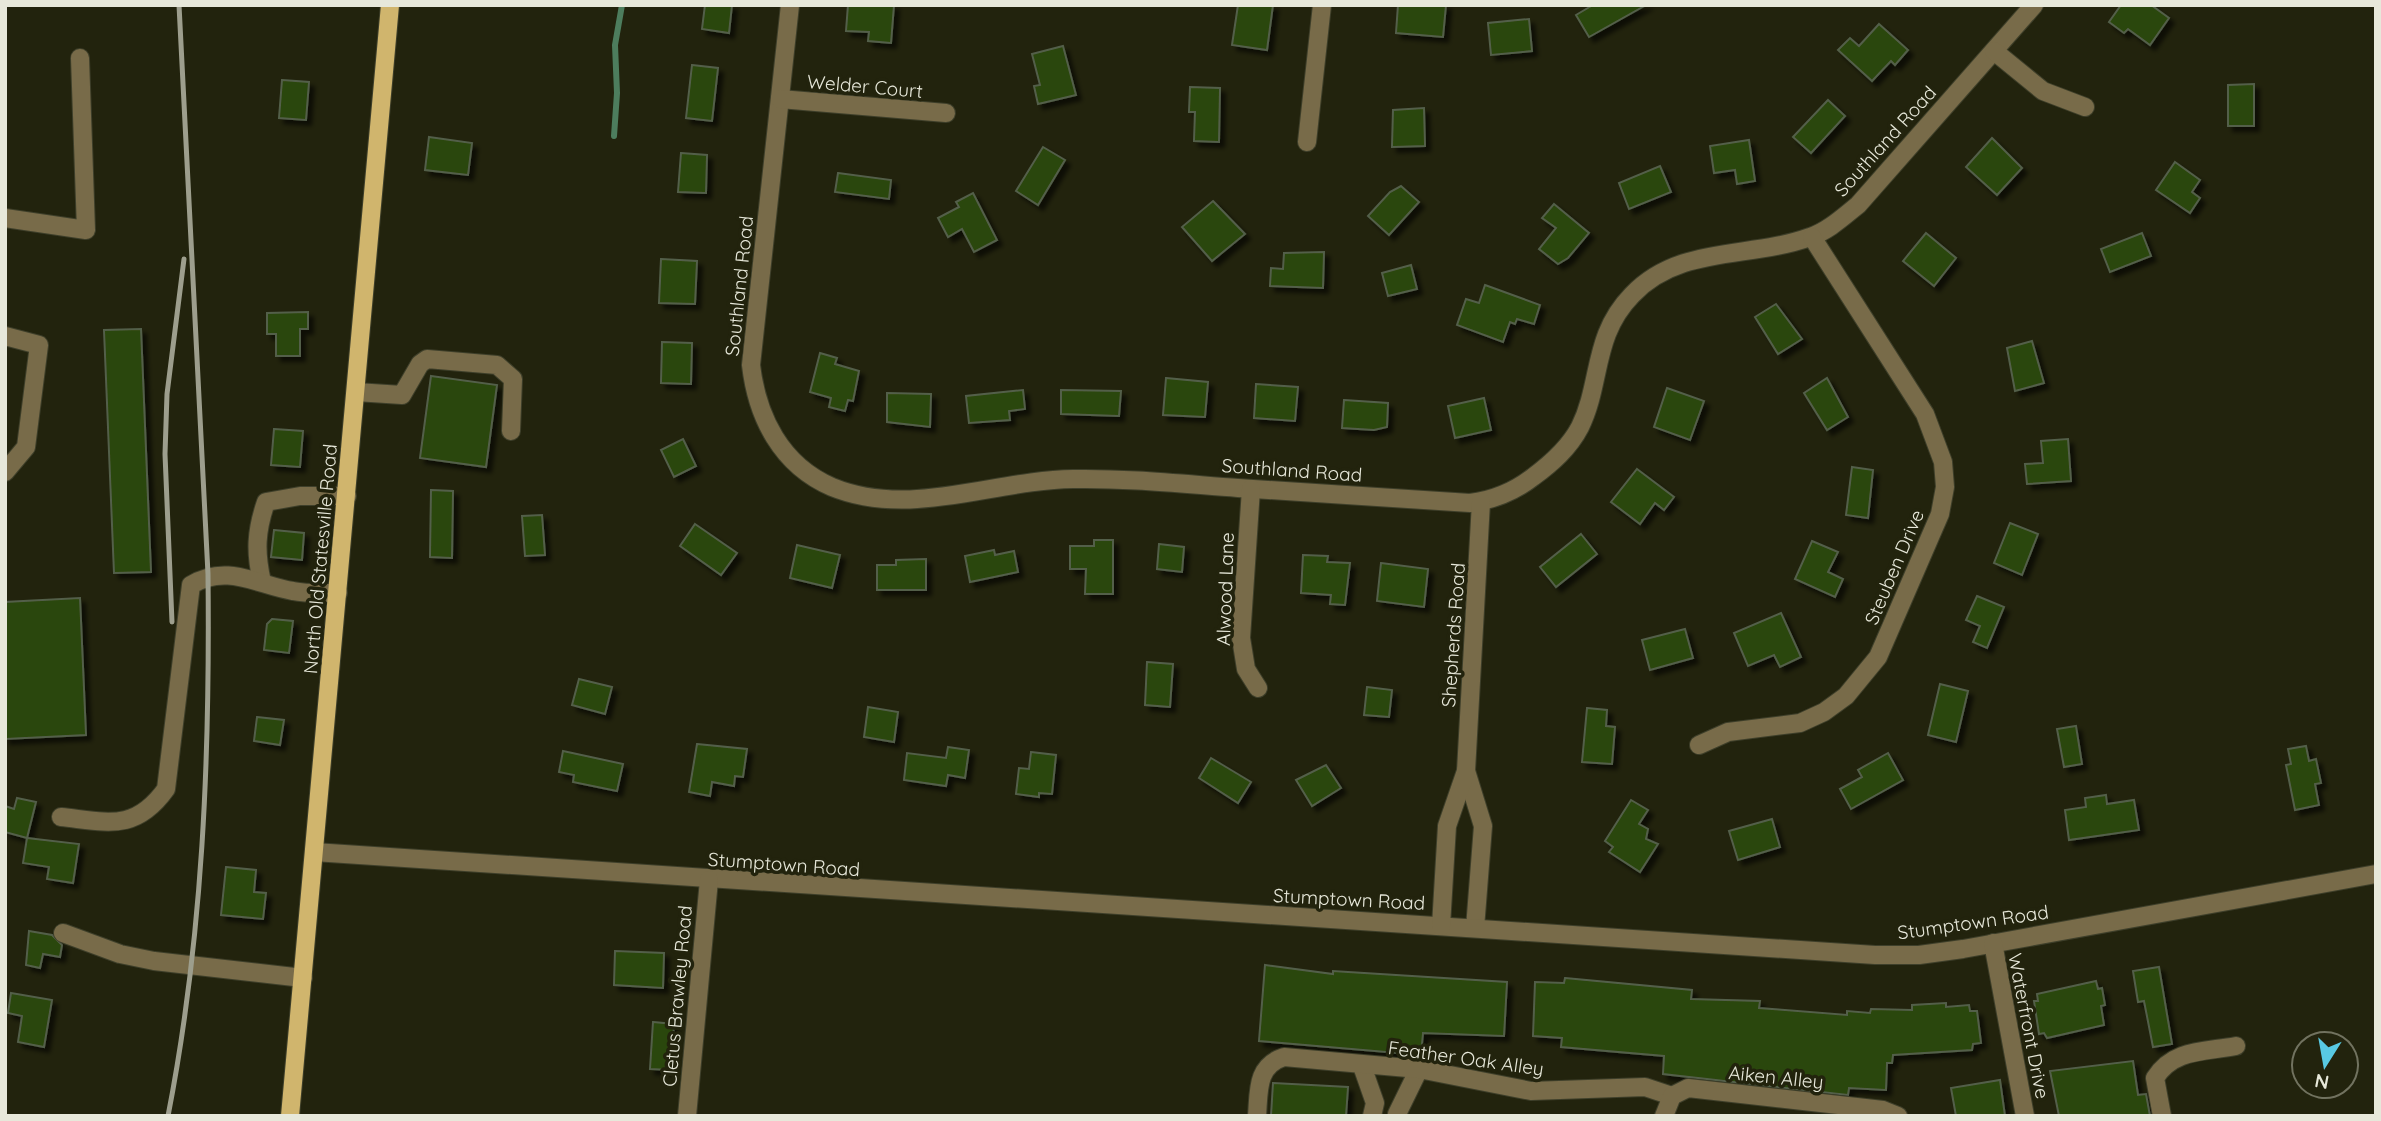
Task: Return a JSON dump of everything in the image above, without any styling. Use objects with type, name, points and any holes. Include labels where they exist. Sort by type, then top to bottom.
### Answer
[{"type":"main road","name":"North Old Statesville Road","points":[[290,1116],[390,5]]},
{"type":"street","name":"Southland Road","points":[[790,5],[751,365],[754,388],[767,426],[796,464],[832,486],[889,499],[968,493],[1071,479],[1481,502],[1522,485],[1566,449],[1580,426],[1590,400],[1603,342],[1630,297],[1647,280],[1690,260],[1812,237],[1858,205],[2034,5]]},
{"type":"street","points":[[1307,142],[1322,5]]},
{"type":"street","points":[[1994,51],[2043,91],[2085,107]]},
{"type":"street","points":[[5,218],[86,230],[80,58]]},
{"type":"street","name":"Welder Court","points":[[780,99],[946,113]]},
{"type":"street","name":"Steuben Drive","points":[[1699,745],[1728,732],[1800,723],[1824,712],[1846,696],[1878,657],[1940,514],[1945,487],[1942,462],[1938,443],[1925,414],[1812,237]]},
{"type":"street","points":[[5,336],[39,345],[26,447],[5,472]]},
{"type":"street","points":[[356,392],[402,395],[420,364],[427,359],[497,365],[513,379],[511,431]]},
{"type":"street","name":"Alwood Lane","points":[[1251,489],[1241,638],[1246,669],[1258,688]]},
{"type":"street","points":[[262,582],[256,555],[257,531],[266,502],[300,496],[347,496]]},
{"type":"street","name":"Shepherds Road","points":[[1441,926],[1447,826],[1466,771],[1481,502]]},
{"type":"street","points":[[61,817],[118,822],[140,817],[153,808],[166,789],[191,584],[208,575],[262,582],[292,591],[338,593]]},
{"type":"street","name":"Shepherds Road","points":[[1466,771],[1483,826],[1475,928]]},
{"type":"street","name":"Stumptown Road","points":[[314,852],[1875,956],[1919,955],[1993,943],[2376,874]]},
{"type":"street","name":"Cletus Brawley Road","points":[[687,1116],[709,880]]},
{"type":"street","points":[[63,933],[120,954],[154,961],[303,978]]},
{"type":"street","name":"Waterfront Drive","points":[[1993,943],[2025,1116]]},
{"type":"street","points":[[2162,1116],[2155,1078],[2163,1064],[2173,1057],[2236,1046]]},
{"type":"street","name":"Feather Oak Alley","points":[[1257,1116],[1260,1081],[1264,1069],[1271,1061],[1284,1057],[1419,1069],[1531,1091],[1645,1087],[1672,1096]]},
{"type":"street","points":[[1362,1066],[1375,1103],[1373,1114],[1387,1109],[1398,1115],[1419,1069]]},
{"type":"street","name":"Aiken Alley","points":[[1672,1096],[1688,1088],[1883,1110],[1898,1116]]},
{"type":"street","points":[[1664,1116],[1672,1096]]},
{"type":"building","points":[[705,5],[732,5],[729,33],[702,29]]},
{"type":"building","points":[[848,5],[894,5],[891,43],[868,41],[869,32],[846,31]]},
{"type":"building","points":[[1238,5],[1273,5],[1267,50],[1232,45]]},
{"type":"building","points":[[1398,5],[1446,5],[1443,37],[1396,33]]},
{"type":"building","points":[[1593,5],[1646,5],[1589,37],[1576,15]]},
{"type":"building","points":[[2121,5],[2151,5],[2169,18],[2150,45],[2128,29],[2124,33],[2109,22]]},
{"type":"building","points":[[1529,19],[1532,51],[1491,55],[1488,23]]},
{"type":"building","points":[[1879,24],[1908,50],[1895,65],[1891,61],[1872,81],[1838,50],[1850,38],[1859,46]]},
{"type":"building","points":[[1063,46],[1076,95],[1038,104],[1034,86],[1040,85],[1032,54]]},
{"type":"building","points":[[692,65],[718,68],[712,121],[686,118]]},
{"type":"building","points":[[282,80],[309,82],[306,120],[279,118]]},
{"type":"building","points":[[2254,84],[2254,126],[2228,126],[2228,85]]},
{"type":"building","points":[[1190,87],[1220,88],[1219,142],[1194,141],[1195,112],[1189,112]]},
{"type":"building","points":[[1828,100],[1845,116],[1811,153],[1793,137]]},
{"type":"building","points":[[1424,108],[1425,146],[1392,147],[1393,110]]},
{"type":"building","points":[[429,137],[472,143],[468,175],[425,170]]},
{"type":"building","points":[[1992,138],[2022,168],[1997,195],[1966,167]]},
{"type":"building","points":[[1749,140],[1755,181],[1737,184],[1735,170],[1714,173],[1710,146]]},
{"type":"building","points":[[1043,147],[1065,160],[1038,205],[1016,191]]},
{"type":"building","points":[[681,153],[707,155],[706,193],[678,192]]},
{"type":"building","points":[[2175,162],[2200,180],[2192,192],[2200,198],[2190,213],[2156,190]]},
{"type":"building","points":[[1660,166],[1671,192],[1629,209],[1619,183]]},
{"type":"building","points":[[838,173],[891,180],[889,199],[835,192]]},
{"type":"building","points":[[1401,186],[1419,202],[1389,235],[1368,216],[1390,192]]},
{"type":"building","points":[[973,193],[997,240],[974,252],[962,229],[948,237],[938,218],[959,207],[956,202]]},
{"type":"building","points":[[1213,201],[1245,234],[1212,261],[1182,227]]},
{"type":"building","points":[[1554,204],[1589,233],[1568,258],[1558,264],[1539,249],[1556,228],[1542,218]]},
{"type":"building","points":[[1926,233],[1956,258],[1934,286],[1903,261]]},
{"type":"building","points":[[2142,233],[2151,256],[2110,272],[2101,249]]},
{"type":"building","points":[[1324,252],[1323,288],[1270,286],[1271,268],[1283,269],[1284,253]]},
{"type":"building","points":[[661,259],[697,261],[695,304],[659,303]]},
{"type":"building","points":[[1411,265],[1417,289],[1388,296],[1382,273]]},
{"type":"building","points":[[1485,285],[1540,305],[1534,324],[1517,319],[1515,324],[1510,322],[1503,342],[1457,325],[1466,299],[1479,303]]},
{"type":"building","points":[[1776,304],[1802,339],[1778,354],[1755,317]]},
{"type":"building","points":[[308,312],[308,329],[300,329],[300,356],[276,356],[276,334],[267,334],[267,313]]},
{"type":"building","points":[[141,329],[151,572],[114,573],[104,330]]},
{"type":"building","points":[[2032,341],[2044,383],[2015,391],[2007,348]]},
{"type":"building","points":[[662,342],[692,343],[691,384],[661,383]]},
{"type":"building","points":[[820,353],[837,358],[835,364],[859,371],[853,401],[848,400],[845,411],[829,407],[831,398],[810,392]]},
{"type":"building","points":[[431,376],[497,385],[486,467],[420,458]]},
{"type":"building","points":[[1166,378],[1208,382],[1205,417],[1163,415]]},
{"type":"building","points":[[1827,378],[1848,417],[1827,430],[1804,393]]},
{"type":"building","points":[[1256,384],[1298,387],[1295,421],[1254,418]]},
{"type":"building","points":[[1667,388],[1704,401],[1690,440],[1654,427]]},
{"type":"building","points":[[1023,390],[1025,409],[1009,411],[1010,420],[969,423],[966,396]]},
{"type":"building","points":[[1061,390],[1121,391],[1119,416],[1061,414]]},
{"type":"building","points":[[887,393],[931,394],[930,427],[887,422]]},
{"type":"building","points":[[1484,398],[1491,430],[1455,438],[1448,406]]},
{"type":"building","points":[[1344,400],[1388,403],[1387,427],[1374,430],[1342,428]]},
{"type":"building","points":[[274,429],[303,431],[300,467],[271,465]]},
{"type":"building","points":[[683,439],[696,466],[674,477],[661,450]]},
{"type":"building","points":[[2068,439],[2071,481],[2027,484],[2025,464],[2043,463],[2041,441]]},
{"type":"building","points":[[1852,467],[1873,470],[1868,518],[1846,515]]},
{"type":"building","points":[[1637,469],[1674,497],[1664,510],[1655,503],[1640,524],[1611,502]]},
{"type":"building","points":[[431,490],[453,491],[452,558],[430,557]]},
{"type":"building","points":[[542,515],[545,555],[525,556],[522,516]]},
{"type":"building","points":[[2010,523],[2038,534],[2022,575],[1994,563]]},
{"type":"building","points":[[695,524],[737,553],[721,575],[680,546]]},
{"type":"building","points":[[274,530],[304,533],[302,560],[271,557]]},
{"type":"building","points":[[1581,534],[1597,554],[1556,587],[1540,567]]},
{"type":"building","points":[[1094,540],[1113,540],[1113,594],[1085,594],[1086,569],[1070,569],[1070,546],[1094,546]]},
{"type":"building","points":[[1812,541],[1838,552],[1828,572],[1843,579],[1835,597],[1795,579]]},
{"type":"building","points":[[1159,544],[1184,547],[1182,572],[1157,569]]},
{"type":"building","points":[[797,545],[840,555],[832,588],[790,578]]},
{"type":"building","points":[[994,550],[995,555],[1014,551],[1018,572],[970,582],[965,556]]},
{"type":"building","points":[[1303,555],[1328,556],[1327,562],[1350,563],[1345,605],[1330,604],[1331,595],[1301,593]]},
{"type":"building","points":[[926,559],[926,590],[877,590],[877,565],[896,565],[896,560]]},
{"type":"building","points":[[1381,563],[1428,569],[1424,607],[1377,601]]},
{"type":"building","points":[[1977,596],[2004,607],[1987,648],[1973,642],[1980,626],[1966,620]]},
{"type":"building","points":[[80,598],[86,735],[5,739],[5,602]]},
{"type":"building","points":[[1781,613],[1801,657],[1780,667],[1774,655],[1748,666],[1734,633]]},
{"type":"building","points":[[272,619],[293,621],[289,653],[264,650],[267,624]]},
{"type":"building","points":[[1685,629],[1693,658],[1650,670],[1642,640]]},
{"type":"building","points":[[1147,662],[1173,664],[1170,707],[1145,705]]},
{"type":"building","points":[[579,679],[612,687],[605,714],[572,705]]},
{"type":"building","points":[[1940,684],[1968,691],[1956,742],[1928,735]]},
{"type":"building","points":[[1367,687],[1392,690],[1389,717],[1364,715]]},
{"type":"building","points":[[868,707],[898,712],[894,742],[864,737]]},
{"type":"building","points":[[1587,708],[1607,710],[1606,726],[1615,727],[1612,764],[1582,762]]},
{"type":"building","points":[[257,717],[284,720],[280,745],[254,741]]},
{"type":"building","points":[[2076,726],[2082,764],[2064,767],[2057,729]]},
{"type":"building","points":[[697,744],[747,749],[743,777],[735,776],[734,786],[712,782],[710,796],[689,792]]},
{"type":"building","points":[[2306,746],[2309,761],[2316,759],[2321,783],[2315,784],[2319,805],[2295,810],[2286,765],[2291,764],[2288,749]]},
{"type":"building","points":[[948,747],[969,750],[965,778],[948,775],[946,786],[904,780],[907,753],[946,758]]},
{"type":"building","points":[[563,751],[623,764],[617,791],[573,782],[574,775],[559,772]]},
{"type":"building","points":[[1031,752],[1056,755],[1052,794],[1039,793],[1039,797],[1016,794],[1019,768],[1029,769]]},
{"type":"building","points":[[1888,753],[1903,780],[1851,809],[1840,789],[1862,777],[1858,770]]},
{"type":"building","points":[[1211,758],[1251,782],[1238,803],[1199,778]]},
{"type":"building","points":[[1326,765],[1341,788],[1312,806],[1296,780]]},
{"type":"building","points":[[2106,795],[2107,804],[2134,800],[2139,830],[2069,840],[2065,810],[2086,807],[2085,798]]},
{"type":"building","points":[[17,798],[36,802],[27,838],[5,832],[5,806],[14,809]]},
{"type":"building","points":[[1631,800],[1648,810],[1639,824],[1648,829],[1646,839],[1658,844],[1640,872],[1609,852],[1613,847],[1605,841]]},
{"type":"building","points":[[1772,819],[1780,847],[1738,860],[1729,831]]},
{"type":"building","points":[[27,838],[79,844],[73,883],[47,879],[49,867],[23,863]]},
{"type":"building","points":[[226,867],[256,870],[254,892],[266,893],[263,919],[221,915]]},
{"type":"building","points":[[29,931],[52,935],[62,945],[60,957],[43,954],[40,968],[26,965]]},
{"type":"building","points":[[615,951],[664,953],[663,988],[614,985]]},
{"type":"building","points":[[1265,965],[1333,974],[1333,971],[1507,982],[1504,1036],[1423,1033],[1421,1055],[1259,1041]]},
{"type":"building","points":[[2159,967],[2172,1044],[2153,1047],[2144,1001],[2138,1002],[2133,971]]},
{"type":"building","points":[[1565,978],[1692,990],[1691,999],[1760,1001],[1759,1008],[1847,1015],[1847,1011],[1870,1013],[1871,1009],[1912,1010],[1912,1005],[1969,1005],[1970,1011],[1977,1011],[1981,1043],[1973,1044],[1972,1050],[1893,1055],[1892,1063],[1887,1063],[1886,1090],[1849,1088],[1848,1095],[1663,1074],[1664,1056],[1561,1047],[1562,1038],[1533,1036],[1535,982],[1564,983]]},
{"type":"building","points":[[2096,981],[2098,989],[2102,988],[2104,1025],[2047,1038],[2044,1033],[2039,1034],[2034,1001],[2038,1001],[2037,994]]},
{"type":"building","points":[[11,993],[52,1000],[44,1047],[18,1042],[22,1016],[8,1013]]},
{"type":"building","points":[[653,1022],[674,1024],[670,1070],[650,1069]]},
{"type":"building","points":[[2133,1061],[2138,1095],[2146,1094],[2150,1116],[2059,1116],[2050,1071]]},
{"type":"building","points":[[2000,1080],[2005,1116],[1956,1116],[1951,1088]]},
{"type":"building","points":[[1273,1083],[1348,1087],[1346,1116],[1271,1116]]},
{"type":"waterway","points":[[614,136],[617,93],[615,45],[622,5]]},
{"type":"railway","points":[[168,1116],[180,1049],[197,914],[208,710],[208,574],[179,5]]},
{"type":"railway","points":[[172,622],[165,454],[167,394],[184,259]]}]
